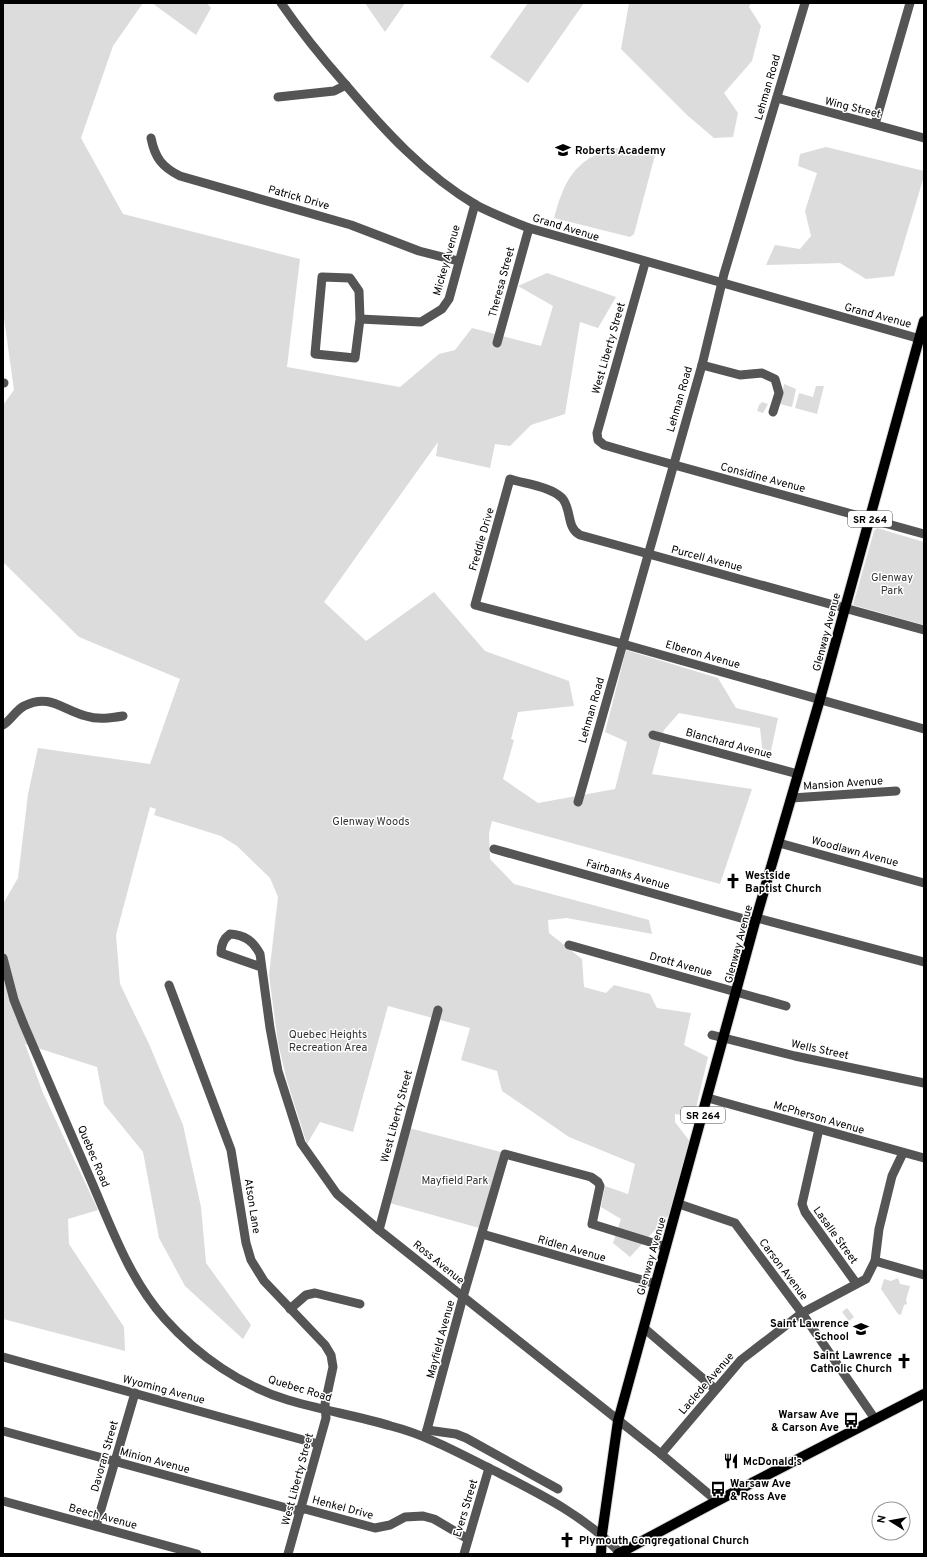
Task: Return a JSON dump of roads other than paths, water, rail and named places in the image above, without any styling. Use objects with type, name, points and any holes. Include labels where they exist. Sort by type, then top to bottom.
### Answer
[{"type":"main road","name":"Glenway Avenue","points":[[601,1554],[602,1534],[618,1421],[725,1039],[756,920],[922,339],[924,321]]},
{"type":"main road","points":[[619,1553],[924,1394]]},
{"type":"street","name":"Grand Avenue","points":[[281,3],[315,50],[365,109],[405,149],[428,169],[475,204],[529,228],[722,284],[922,339]]},
{"type":"street","name":"Lehman Road","points":[[578,802],[702,364],[722,284],[805,3]]},
{"type":"street","points":[[875,124],[910,3]]},
{"type":"street","points":[[278,97],[334,90],[346,85]]},
{"type":"street","name":"Wing Street","points":[[776,98],[924,138]]},
{"type":"street","name":"Patrick Drive","points":[[151,138],[153,151],[160,161],[172,172],[180,176],[351,225],[419,251],[458,261]]},
{"type":"street","name":"Mickey Avenue","points":[[360,319],[421,322],[442,309],[449,299],[458,261],[475,204]]},
{"type":"street","name":"Theresa Street","points":[[498,343],[529,228]]},
{"type":"street","name":"West Liberty Street","points":[[598,440],[597,433],[645,262]]},
{"type":"street","points":[[322,277],[350,278],[359,291],[360,319],[355,358],[315,354],[322,277]]},
{"type":"street","points":[[702,364],[740,375],[762,373],[775,379],[779,393],[773,412]]},
{"type":"street","name":"Considine Avenue","points":[[598,440],[604,445],[924,534]]},
{"type":"street","name":"Purcell Avenue","points":[[510,479],[558,495],[566,503],[572,528],[577,533],[924,630]]},
{"type":"street","name":"Freddie Drive","points":[[475,605],[510,479]]},
{"type":"street","name":"Elberon Avenue","points":[[475,605],[623,644],[924,729]]},
{"type":"street","points":[[3,725],[23,706],[41,701],[54,702],[93,718],[123,716]]},
{"type":"street","name":"Blanchard Avenue","points":[[653,735],[798,774]]},
{"type":"street","name":"Mansion Avenue","points":[[792,798],[896,791]]},
{"type":"street","name":"Woodlawn Avenue","points":[[779,843],[924,883]]},
{"type":"street","name":"Fairbanks Avenue","points":[[494,849],[756,920],[924,962]]},
{"type":"street","name":"Ross Avenue","points":[[262,967],[221,953],[221,948],[226,937],[236,934],[244,937],[252,942],[260,954],[262,967],[270,1028],[278,1071],[301,1143],[337,1194],[379,1230],[661,1454],[717,1501]]},
{"type":"street","name":"Drott Avenue","points":[[569,945],[786,1006]]},
{"type":"street","name":"Quebec Road","points":[[3,958],[14,1000],[24,1025],[128,1264],[153,1305],[186,1340],[230,1373],[268,1392],[325,1410],[392,1426],[426,1433],[449,1432],[466,1438],[558,1489]]},
{"type":"street","name":"Atson Lane","points":[[169,985],[232,1150],[246,1243],[251,1260],[264,1281],[325,1345],[331,1355],[333,1367],[324,1404],[325,1410]]},
{"type":"street","name":"West Liberty Street","points":[[379,1230],[438,1010]]},
{"type":"street","name":"Wells Street","points":[[712,1035],[795,1056],[924,1083]]},
{"type":"street","name":"McPherson Avenue","points":[[708,1098],[924,1158]]},
{"type":"street","name":"Lasalle Street","points":[[820,1129],[802,1204],[805,1212],[856,1283]]},
{"type":"street","name":"Laclede Avenue","points":[[661,1454],[741,1360],[802,1313],[866,1279],[875,1261],[879,1229],[892,1176],[903,1152]]},
{"type":"street","name":"Mayfield Avenue","points":[[426,1433],[463,1297],[505,1154],[591,1177],[598,1182],[600,1188],[592,1224],[666,1247]]},
{"type":"street","name":"Carson Avenue","points":[[678,1204],[735,1223],[802,1313],[875,1419]]},
{"type":"street","name":"Ridlen Avenue","points":[[482,1234],[656,1284]]},
{"type":"street","points":[[875,1261],[924,1275]]},
{"type":"street","points":[[290,1310],[306,1295],[315,1292],[360,1304]]},
{"type":"street","points":[[644,1328],[715,1389]]},
{"type":"street","name":"Wyoming Avenue","points":[[3,1357],[318,1444]]},
{"type":"street","name":"Davoran Street","points":[[96,1526],[135,1393]]},
{"type":"street","name":"West Liberty Street","points":[[288,1554],[326,1418],[325,1410]]},
{"type":"street","name":"Minion Avenue","points":[[3,1431],[301,1511]]},
{"type":"street","name":"Quebec Road","points":[[426,1433],[489,1468],[537,1492],[588,1523],[602,1534],[619,1553]]},
{"type":"street","name":"Evers Street","points":[[464,1554],[489,1468]]},
{"type":"street","name":"Beech Avenue","points":[[3,1501],[197,1554]]},
{"type":"street","name":"Henkel Drive","points":[[301,1511],[305,1509],[373,1528],[390,1525],[405,1517],[423,1516],[434,1519],[468,1539]]},
{"type":"place","name":"Roberts Academy","points":[[563,150]]},
{"type":"place","name":"Westside Baptist Church","points":[[733,881]]},
{"type":"place","name":"Saint Lawrence School","points":[[861,1329]]},
{"type":"place","name":"Saint Lawrence Catholic Church","points":[[904,1361]]},
{"type":"place","name":"Warsaw Ave & Carson Ave","points":[[851,1420]]},
{"type":"place","name":"McDonald's","points":[[731,1461]]},
{"type":"place","name":"Warsaw Ave & Ross Ave","points":[[718,1489]]},
{"type":"place","name":"Plymouth Congregational Church","points":[[567,1540]]},
{"type":"park label","name":"Glenway Park","points":[[892,583]]},
{"type":"park label","name":"Glenway Woods","points":[[371,821]]},
{"type":"park label","name":"Quebec Heights Recreation Area","points":[[328,1040]]},
{"type":"park label","name":"Mayfield Park","points":[[455,1180]]}]
